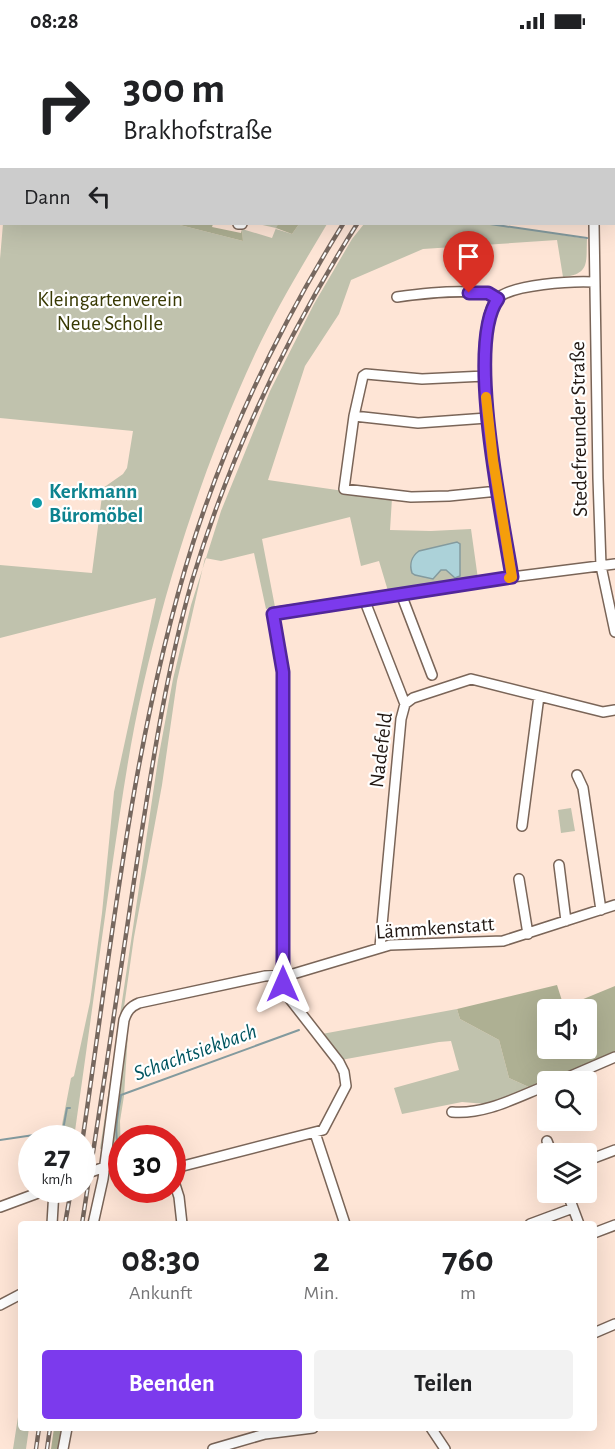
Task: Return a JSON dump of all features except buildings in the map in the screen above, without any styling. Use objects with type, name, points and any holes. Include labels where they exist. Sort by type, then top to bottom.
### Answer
[{"type":"street","name":"Stedefreunder Straße","points":[[594,225],[601,566],[615,632]]},
{"type":"street","points":[[512,577],[488,418],[485,375],[489,318],[493,306],[504,293],[572,282],[594,282]]},
{"type":"street","points":[[397,297],[430,292],[488,293],[498,299]]},
{"type":"street","points":[[485,375],[423,379],[366,374],[360,380],[344,489],[421,497],[498,491]]},
{"type":"street","points":[[354,416],[418,423],[488,418]]},
{"type":"street","points":[[344,1221],[319,1132],[346,1086],[344,1072],[339,1062],[286,994],[283,984],[283,672],[273,614],[512,577],[615,564]]},
{"type":"street","points":[[401,594],[432,675]]},
{"type":"street","points":[[364,599],[405,704]]},
{"type":"street","name":"Nadefeld","points":[[380,947],[401,719],[405,704],[413,698],[471,679],[603,712],[615,710]]},
{"type":"street","points":[[522,826],[539,696]]},
{"type":"street","points":[[578,775],[584,795],[601,910]]},
{"type":"street","points":[[559,865],[566,921]]},
{"type":"street","points":[[519,879],[528,934]]},
{"type":"street","name":"Lämmkenstatt","points":[[94,1221],[105,1167],[124,1020],[127,1011],[132,1006],[150,1000],[266,976],[293,974],[390,945],[496,942],[528,934],[615,905]]},
{"type":"street","points":[[583,1071],[615,1057]]},
{"type":"street","points":[[452,1112],[466,1113],[497,1106],[537,1090]]},
{"type":"street","points":[[186,1164],[319,1132]]},
{"type":"street","points":[[597,1157],[615,1150]]},
{"type":"street","points":[[96,1170],[108,1166]]},
{"type":"street","points":[[0,1207],[18,1200]]},
{"type":"street","points":[[52,1221],[53,1203]]},
{"type":"street","points":[[180,1203],[182,1221]]},
{"type":"street","points":[[571,1203],[578,1221]]},
{"type":"street","points":[[538,1221],[573,1208]]},
{"type":"street","points":[[597,1232],[615,1225]]},
{"type":"street","points":[[0,1305],[18,1296]]},
{"type":"street","points":[[597,1332],[615,1324]]},
{"type":"street","points":[[63,1449],[66,1431]]},
{"type":"street","points":[[213,1449],[263,1431]]},
{"type":"street","points":[[433,1431],[446,1449]]},
{"type":"green space","name":"Kleingartenverein Neue Scholle","points":[[3,225],[180,225],[243,241],[242,229],[272,238],[276,228],[262,225],[278,225],[276,229],[292,234],[298,225],[326,225],[255,354],[220,435],[190,517],[153,644],[129,754],[76,1125],[62,1125],[90,1002],[102,913],[114,792],[156,598],[0,638],[0,565],[92,573],[103,488],[123,474],[127,468],[133,431],[0,418],[0,259]]},
{"type":"green space","points":[[180,225],[213,225],[212,227],[241,233],[242,229],[243,241]]},
{"type":"green space","points":[[278,225],[298,225],[292,234],[276,228]]},
{"type":"green space","points":[[363,225],[501,225],[587,239],[585,266],[578,273],[563,277],[557,240],[423,249],[351,280],[339,314],[305,366],[268,480],[392,498],[390,530],[471,529],[478,579],[388,591],[379,561],[361,566],[350,517],[262,539],[275,607],[266,609],[254,553],[221,561],[206,558],[221,511],[270,391],[314,304],[352,239]]},
{"type":"green space","points":[[203,569],[177,681],[162,785],[134,937],[104,1148],[100,1149],[158,760],[173,679],[191,605]]},
{"type":"green space","points":[[571,808],[575,831],[561,833],[558,810]]},
{"type":"green space","points":[[557,985],[561,999],[537,999],[537,1059],[597,1059],[597,999],[583,999],[615,986],[615,1053],[572,1071],[537,1071],[537,1086],[531,1088],[509,1078],[499,1040],[460,1019],[457,1009]]},
{"type":"green space","points":[[457,1009],[460,1019],[499,1040],[509,1078],[531,1088],[486,1104],[462,1102],[402,1114],[394,1088],[459,1070],[451,1041],[341,1060],[322,1034]]},
{"type":"green space","points":[[128,1033],[120,1125],[114,1125]]},
{"type":"green space","points":[[18,1417],[18,1431],[29,1431],[26,1449],[13,1449]]},
{"type":"green space","points":[[54,1431],[64,1431],[61,1449],[51,1449]]},
{"type":"water","points":[[457,542],[460,544],[460,576],[455,578],[446,570],[441,570],[433,579],[412,573],[412,560],[419,551]]},
{"type":"waterway","points":[[497,225],[587,238]]},
{"type":"waterway","name":"Schachtsiekbach","points":[[117,1125],[121,1095],[299,1030]]},
{"type":"waterway","name":"Schachtsiekbach","points":[[0,1140],[61,1131],[67,1108],[70,1108]]},
{"type":"railway","points":[[85,1125],[114,916],[139,765],[172,616],[207,501],[240,419],[298,300],[342,225]]},
{"type":"railway","points":[[82,1221],[152,768],[173,655],[192,581],[224,488],[262,397],[307,309],[356,225]]},
{"type":"railway","points":[[66,1221],[69,1203]]},
{"type":"railway","points":[[36,1449],[39,1431]]},
{"type":"railway","points":[[47,1449],[50,1431]]},
{"type":"slow traffic","points":[[486,397],[493,460],[512,577],[509,578]]},
{"type":"place","name":"Kerkmann Büromöbel","points":[[37,503]]},
{"type":"route","points":[[283,984],[283,672],[273,614],[512,577],[493,460],[486,398],[485,375],[489,318],[498,299],[488,293],[469,293]]}]
